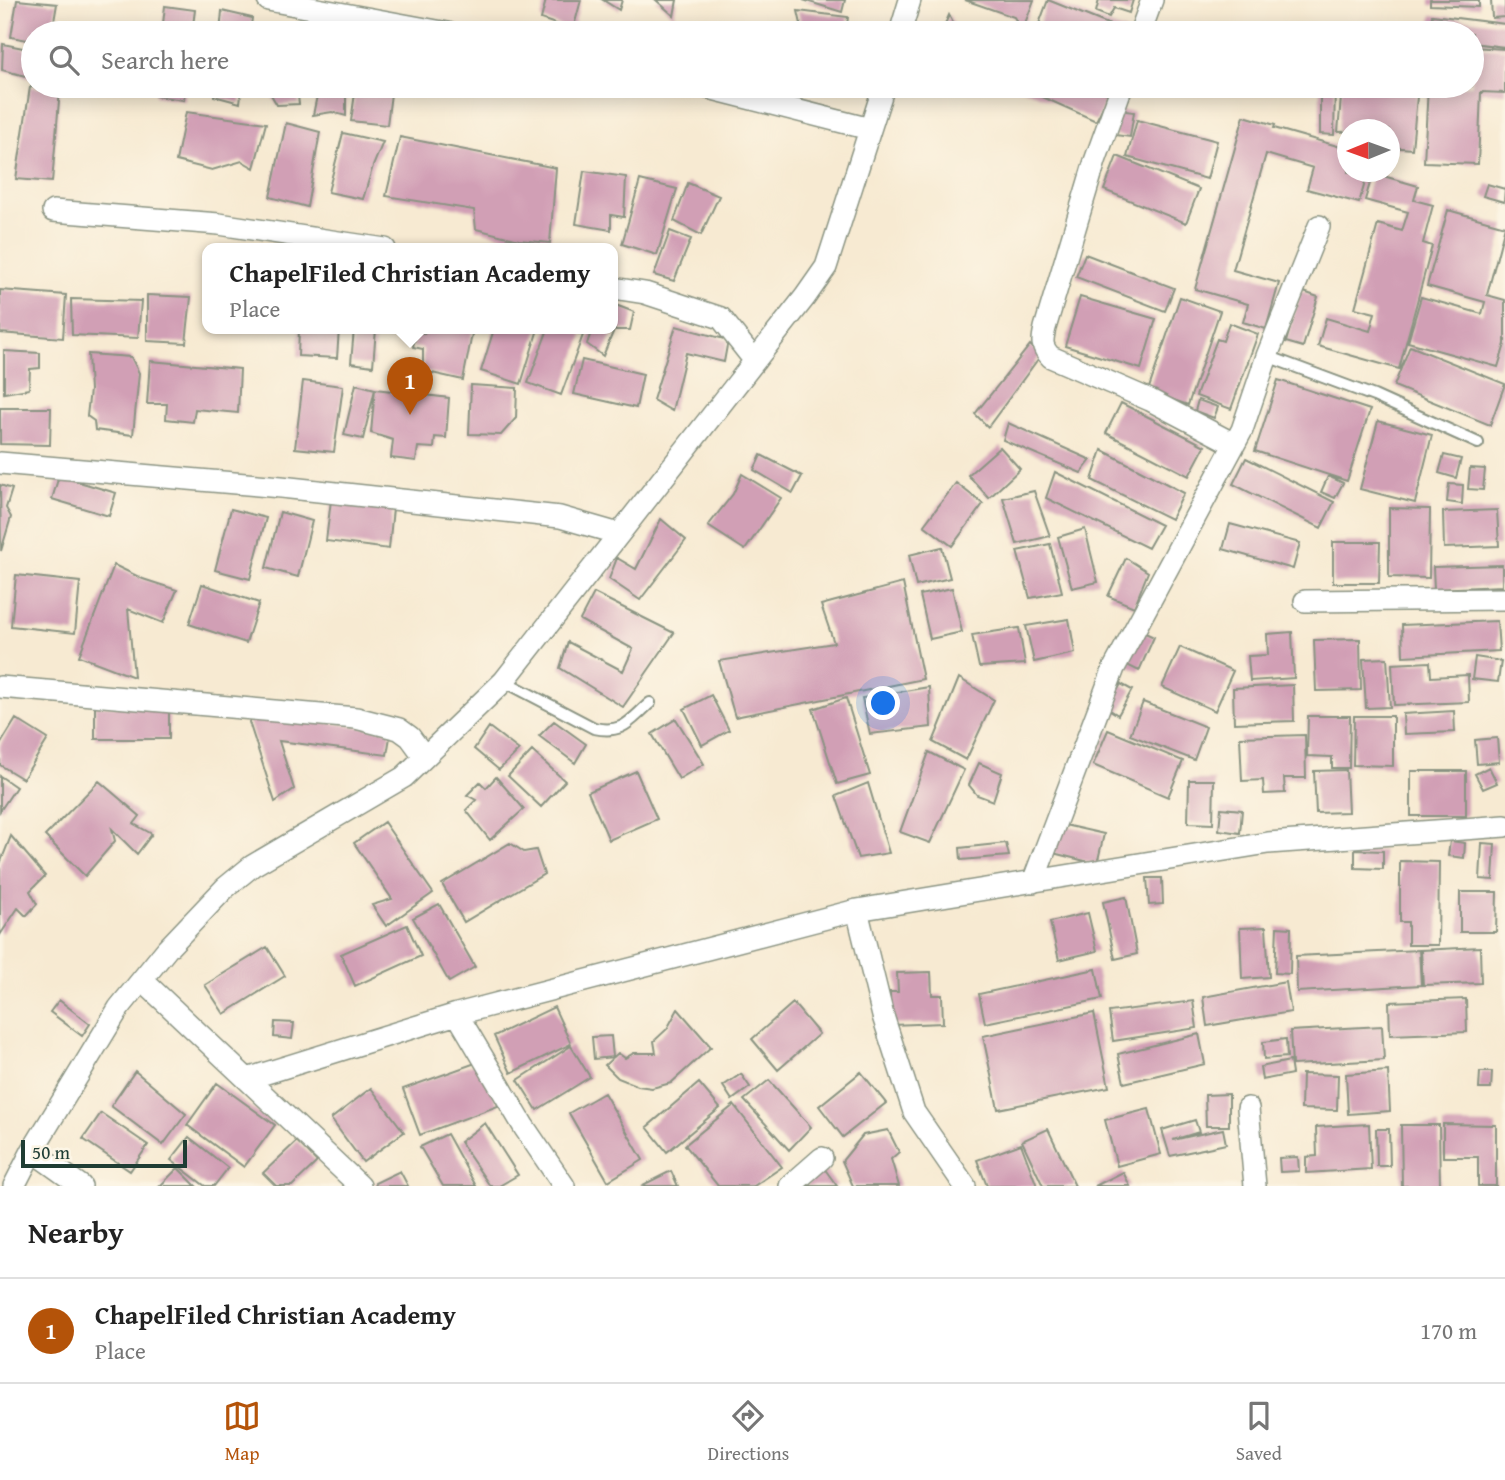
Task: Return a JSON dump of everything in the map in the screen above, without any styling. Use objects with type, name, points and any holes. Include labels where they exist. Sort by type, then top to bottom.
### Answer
[{"type":"street","points":[[268,0],[383,21]]},
{"type":"street","points":[[904,21],[911,0]]},
{"type":"street","points":[[1144,21],[1152,0]]},
{"type":"street","points":[[748,98],[870,129]]},
{"type":"street","points":[[14,1186],[32,1151],[119,1008],[167,949],[225,888],[252,866],[404,777],[504,681],[826,267],[880,98]]},
{"type":"street","points":[[1118,98],[1095,162],[1045,328],[1042,340],[1044,349],[1051,357],[1150,400],[1234,444]]},
{"type":"street","points":[[53,211],[219,224],[345,243]]},
{"type":"street","points":[[1033,882],[1114,668],[1242,430],[1267,356],[1319,226]]},
{"type":"street","points":[[618,289],[645,293],[721,318],[755,361]]},
{"type":"street","points":[[0,463],[281,487],[560,517],[618,534]]},
{"type":"street","points":[[1305,600],[1505,599]]},
{"type":"street","points":[[0,688],[356,718],[400,729],[410,737],[424,756]]},
{"type":"street","points":[[247,1079],[457,1014],[857,910],[1268,843],[1505,826]]},
{"type":"street","points":[[857,910],[883,1016],[914,1112],[958,1183]]},
{"type":"street","points":[[142,979],[360,1186]]},
{"type":"street","points":[[457,1014],[524,1126],[564,1186]]},
{"type":"street","points":[[1248,1108],[1255,1186]]},
{"type":"street","points":[[32,1151],[81,1186]]},
{"type":"street","points":[[790,1186],[822,1158]]},
{"type":"lane","points":[[1267,356],[1374,396],[1478,443]]},
{"type":"lane","points":[[504,681],[594,728],[610,731],[622,728],[649,703]]},
{"type":"building","points":[[17,0],[57,4],[54,21],[21,21],[21,39],[11,37]]},
{"type":"building","points":[[546,0],[581,0],[575,21],[541,19]]},
{"type":"building","points":[[603,0],[622,0],[619,10]]},
{"type":"building","points":[[656,0],[677,0],[674,16]]},
{"type":"building","points":[[803,0],[845,0],[842,12]]},
{"type":"building","points":[[965,0],[1034,0],[1026,21],[1016,21],[1014,17]]},
{"type":"building","points":[[1048,0],[1100,21],[1040,21]]},
{"type":"building","points":[[1099,0],[1133,0],[1129,13],[1114,8],[1109,17],[1096,12]]},
{"type":"building","points":[[1430,0],[1479,0],[1479,7],[1430,5]]},
{"type":"building","points":[[1491,0],[1505,0],[1505,17],[1492,18]]},
{"type":"building","points":[[165,6],[195,10],[194,21],[163,21]]},
{"type":"building","points":[[222,11],[252,18],[252,21],[221,21]]},
{"type":"building","points":[[798,11],[848,17],[848,21],[800,21]]},
{"type":"building","points":[[1432,15],[1481,21],[1431,21]]},
{"type":"building","points":[[1484,21],[1505,24],[1505,47],[1484,44]]},
{"type":"building","points":[[3,44],[21,48],[21,75],[2,70]]},
{"type":"building","points":[[1484,48],[1505,49],[1505,93],[1484,92]]},
{"type":"building","points":[[28,98],[59,98],[52,182],[16,179]]},
{"type":"building","points":[[221,98],[241,98],[240,103]]},
{"type":"building","points":[[273,98],[298,98],[299,104],[277,105]]},
{"type":"building","points":[[317,98],[346,98],[346,116],[332,112],[313,115]]},
{"type":"building","points":[[354,98],[390,98],[387,125],[351,121]]},
{"type":"building","points":[[1045,98],[1107,98],[1096,121]]},
{"type":"building","points":[[1320,98],[1335,98],[1334,135],[1320,134]]},
{"type":"building","points":[[1341,98],[1417,98],[1412,149],[1400,148],[1400,119],[1339,119]]},
{"type":"building","points":[[1427,98],[1481,98],[1478,164],[1424,162]]},
{"type":"building","points":[[1118,110],[1134,112],[1130,137],[1115,135]]},
{"type":"building","points":[[186,112],[266,123],[254,168],[242,161],[212,170],[176,161]]},
{"type":"building","points":[[1244,116],[1275,125],[1274,128],[1337,146],[1337,182],[1365,182],[1359,203],[1307,189],[1313,168],[1266,154],[1233,270],[1279,283],[1266,329],[1243,322],[1248,304],[1195,289]]},
{"type":"building","points":[[1137,120],[1217,141],[1207,179],[1127,157]]},
{"type":"building","points":[[286,123],[320,132],[307,207],[270,197]]},
{"type":"building","points":[[343,133],[383,142],[363,199],[328,192]]},
{"type":"building","points":[[400,137],[556,168],[550,243],[519,240],[476,229],[474,210],[386,196]]},
{"type":"building","points":[[1117,156],[1199,189],[1186,223],[1104,190]]},
{"type":"building","points":[[584,171],[626,177],[624,217],[611,215],[611,230],[576,224]]},
{"type":"building","points":[[640,180],[677,189],[657,255],[622,244]]},
{"type":"building","points":[[1400,181],[1418,186],[1414,200],[1433,205],[1423,243],[1432,246],[1399,369],[1318,346],[1326,318],[1370,331],[1375,313],[1355,308],[1378,224],[1402,231],[1408,212],[1365,200],[1370,182]]},
{"type":"building","points":[[688,183],[719,196],[701,235],[674,221]]},
{"type":"building","points":[[1487,184],[1505,189],[1504,202],[1483,196]]},
{"type":"building","points":[[1448,210],[1505,226],[1487,295],[1505,300],[1505,344],[1498,367],[1408,342],[1421,297],[1482,314],[1485,302],[1427,286]]},
{"type":"building","points":[[670,231],[691,239],[674,281],[654,275]]},
{"type":"building","points":[[1085,254],[1174,288],[1165,311],[1076,277]]},
{"type":"building","points":[[0,290],[66,295],[63,338],[0,333]]},
{"type":"building","points":[[1301,291],[1318,297],[1303,347],[1286,342]]},
{"type":"building","points":[[147,295],[191,297],[186,343],[147,341]]},
{"type":"building","points":[[1080,297],[1156,319],[1141,369],[1065,346]]},
{"type":"building","points":[[1180,297],[1220,311],[1188,405],[1148,391]]},
{"type":"building","points":[[71,299],[141,301],[138,338],[72,335]]},
{"type":"building","points":[[618,306],[634,312],[630,330],[618,330]]},
{"type":"building","points":[[1229,323],[1258,334],[1231,409],[1196,396],[1217,339],[1223,341]]},
{"type":"building","points":[[676,326],[728,340],[724,362],[686,353],[672,411],[653,400]]},
{"type":"building","points":[[299,334],[339,334],[337,358],[298,356]]},
{"type":"building","points":[[354,334],[376,334],[373,366],[351,363]]},
{"type":"building","points":[[416,334],[472,334],[463,380],[423,371],[423,349],[413,347]]},
{"type":"building","points":[[492,334],[536,334],[521,384],[481,371]]},
{"type":"building","points":[[546,334],[583,335],[561,395],[528,383]]},
{"type":"building","points":[[590,334],[612,334],[603,356],[587,344]]},
{"type":"building","points":[[1030,345],[1041,355],[988,427],[975,414]]},
{"type":"building","points":[[1410,346],[1505,384],[1490,425],[1394,386]]},
{"type":"building","points":[[4,351],[40,353],[40,368],[30,369],[29,389],[4,393]]},
{"type":"building","points":[[88,354],[131,357],[139,373],[133,435],[95,430],[94,421],[87,416],[90,390]]},
{"type":"building","points":[[582,360],[643,374],[636,408],[574,394]]},
{"type":"building","points":[[150,361],[240,369],[238,413],[195,409],[193,422],[166,419],[167,404],[147,404]]},
{"type":"building","points":[[1278,380],[1370,410],[1347,481],[1255,451]]},
{"type":"building","points":[[303,381],[343,386],[334,452],[295,448]]},
{"type":"building","points":[[356,384],[375,389],[363,439],[344,435]]},
{"type":"building","points":[[471,385],[517,388],[516,418],[501,435],[469,434]]},
{"type":"building","points":[[375,389],[449,398],[446,438],[435,437],[434,448],[418,447],[416,461],[391,458],[393,440],[371,433]]},
{"type":"building","points":[[1198,400],[1218,407],[1214,418],[1195,411]]},
{"type":"building","points":[[1121,403],[1205,446],[1189,476],[1106,433]]},
{"type":"building","points":[[0,408],[51,408],[50,445],[0,444]]},
{"type":"building","points":[[1378,421],[1432,435],[1415,503],[1360,489]]},
{"type":"building","points":[[1008,423],[1091,460],[1081,473],[1003,440]]},
{"type":"building","points":[[1000,447],[1020,469],[989,498],[968,475]]},
{"type":"building","points":[[1102,450],[1184,493],[1171,519],[1092,480]]},
{"type":"building","points":[[761,455],[802,476],[793,493],[754,470]]},
{"type":"building","points":[[1444,455],[1461,459],[1456,478],[1439,473]]},
{"type":"building","points":[[1246,458],[1334,502],[1321,528],[1233,484]]},
{"type":"building","points":[[1470,468],[1485,469],[1483,490],[1468,489]]},
{"type":"building","points":[[1055,472],[1161,525],[1148,548],[1046,498]]},
{"type":"building","points":[[742,474],[781,498],[745,550],[708,526],[733,494]]},
{"type":"building","points":[[59,476],[116,493],[109,516],[52,499]]},
{"type":"building","points":[[1328,476],[1343,483],[1335,498],[1321,492]]},
{"type":"building","points":[[956,483],[983,504],[952,546],[924,525]]},
{"type":"building","points":[[1449,484],[1463,485],[1462,504],[1447,502]]},
{"type":"building","points":[[0,485],[12,489],[6,508],[11,517],[1,551]]},
{"type":"building","points":[[1034,491],[1050,536],[1017,544],[1003,498]]},
{"type":"building","points":[[331,500],[393,508],[389,549],[326,541]]},
{"type":"building","points":[[1389,508],[1430,509],[1429,578],[1389,577]]},
{"type":"building","points":[[231,509],[266,518],[250,579],[215,570]]},
{"type":"building","points":[[1497,510],[1499,546],[1444,548],[1443,512]]},
{"type":"building","points":[[280,512],[312,521],[298,577],[266,568]]},
{"type":"building","points":[[661,519],[686,540],[640,600],[609,579],[617,558],[636,569]]},
{"type":"building","points":[[1230,524],[1300,543],[1293,569],[1223,549]]},
{"type":"building","points":[[1085,529],[1098,582],[1072,588],[1058,537]]},
{"type":"building","points":[[1333,542],[1380,542],[1379,583],[1333,583]]},
{"type":"building","points":[[1050,544],[1062,592],[1030,598],[1017,551]]},
{"type":"building","points":[[942,547],[950,578],[916,586],[909,555]]},
{"type":"building","points":[[1126,558],[1148,572],[1134,607],[1108,596]]},
{"type":"building","points":[[114,565],[143,579],[177,590],[163,623],[128,609],[134,677],[79,656]]},
{"type":"building","points":[[1502,565],[1502,586],[1434,589],[1433,567]]},
{"type":"building","points":[[16,575],[80,582],[75,633],[11,626]]},
{"type":"building","points":[[903,583],[923,679],[735,717],[719,661],[834,643],[821,605]]},
{"type":"building","points":[[202,584],[259,603],[246,643],[189,624]]},
{"type":"building","points":[[952,588],[962,632],[930,639],[920,595]]},
{"type":"building","points":[[594,593],[674,633],[623,707],[560,668],[568,642],[623,671],[633,649],[580,620]]},
{"type":"building","points":[[1069,619],[1075,653],[1034,662],[1026,626]]},
{"type":"building","points":[[1497,621],[1499,651],[1403,656],[1402,625]]},
{"type":"building","points":[[1019,628],[1025,664],[979,667],[972,635]]},
{"type":"building","points":[[1143,632],[1154,637],[1139,671],[1127,665]]},
{"type":"building","points":[[1292,632],[1294,678],[1250,681],[1248,656],[1268,655],[1267,634]]},
{"type":"building","points":[[1360,639],[1361,690],[1316,691],[1314,640]]},
{"type":"building","points":[[1180,647],[1233,671],[1215,711],[1162,687]]},
{"type":"building","points":[[1475,657],[1501,661],[1498,682],[1472,679]]},
{"type":"building","points":[[1387,658],[1390,707],[1366,708],[1363,659]]},
{"type":"building","points":[[1430,662],[1431,677],[1468,675],[1469,702],[1394,705],[1392,664]]},
{"type":"building","points":[[959,678],[994,700],[966,760],[933,742]]},
{"type":"building","points":[[1121,684],[1132,690],[1118,715],[1107,708]]},
{"type":"building","points":[[1293,685],[1294,721],[1234,723],[1233,688]]},
{"type":"building","points":[[929,687],[931,727],[870,734],[862,698]]},
{"type":"building","points":[[711,695],[729,730],[702,745],[684,709]]},
{"type":"building","points":[[846,698],[870,775],[837,784],[813,709]]},
{"type":"building","points":[[1143,702],[1206,727],[1194,760],[1130,735]]},
{"type":"building","points":[[95,706],[169,706],[169,739],[95,739]]},
{"type":"building","points":[[1454,711],[1455,732],[1404,734],[1403,714]]},
{"type":"building","points":[[255,713],[391,731],[387,755],[279,741],[294,789],[275,802],[249,722]]},
{"type":"building","points":[[1308,716],[1350,716],[1349,768],[1332,768],[1332,757],[1307,756]]},
{"type":"building","points":[[1354,716],[1393,716],[1393,766],[1353,765]]},
{"type":"building","points":[[16,719],[48,739],[23,779],[0,765],[0,745]]},
{"type":"building","points":[[676,719],[704,764],[679,779],[652,734]]},
{"type":"building","points":[[554,721],[586,744],[575,763],[539,736]]},
{"type":"building","points":[[489,727],[519,750],[499,770],[474,749]]},
{"type":"building","points":[[1108,730],[1183,761],[1168,797],[1093,765]]},
{"type":"building","points":[[1305,735],[1306,778],[1284,778],[1285,793],[1264,794],[1263,780],[1242,781],[1240,737]]},
{"type":"building","points":[[1497,738],[1499,762],[1477,764],[1475,740]]},
{"type":"building","points":[[532,751],[565,781],[541,807],[508,776]]},
{"type":"building","points":[[929,752],[964,770],[930,843],[900,832]]},
{"type":"building","points":[[979,763],[1002,773],[993,801],[977,795],[969,785]]},
{"type":"building","points":[[1489,767],[1497,783],[1483,789],[1475,774]]},
{"type":"building","points":[[1346,770],[1348,812],[1316,813],[1314,771]]},
{"type":"building","points":[[636,771],[657,819],[609,840],[588,792]]},
{"type":"building","points":[[1411,771],[1466,771],[1466,816],[1411,816]]},
{"type":"building","points":[[0,776],[16,787],[0,811]]},
{"type":"building","points":[[496,777],[524,809],[490,840],[466,810],[476,800],[467,795],[480,782],[486,788]]},
{"type":"building","points":[[1189,780],[1214,780],[1213,824],[1188,823]]},
{"type":"building","points":[[99,781],[140,816],[134,824],[152,834],[137,854],[112,829],[115,841],[85,876],[45,836]]},
{"type":"building","points":[[868,783],[889,853],[858,858],[836,796]]},
{"type":"building","points":[[1221,808],[1242,810],[1240,833],[1219,830]]},
{"type":"building","points":[[384,822],[433,893],[386,926],[372,905],[392,899],[354,843]]},
{"type":"building","points":[[1060,824],[1104,834],[1097,864],[1053,853]]},
{"type":"building","points":[[11,836],[45,876],[30,891],[37,904],[26,916],[18,908],[0,935],[0,864]]},
{"type":"building","points":[[1450,841],[1465,843],[1464,858],[1448,856]]},
{"type":"building","points":[[510,843],[524,852],[536,850],[544,874],[464,922],[442,884]]},
{"type":"building","points":[[1006,843],[1009,856],[961,860],[960,848]]},
{"type":"building","points":[[1482,843],[1495,844],[1493,880],[1480,879]]},
{"type":"building","points":[[1355,850],[1383,851],[1383,869],[1355,868]]},
{"type":"building","points":[[1400,861],[1439,862],[1438,945],[1408,945],[1408,922],[1400,922]]},
{"type":"building","points":[[1147,878],[1162,878],[1163,904],[1149,905]]},
{"type":"building","points":[[1460,892],[1497,892],[1496,932],[1460,932]]},
{"type":"building","points":[[1126,897],[1137,954],[1115,959],[1103,902]]},
{"type":"building","points":[[439,904],[475,967],[449,982],[413,918]]},
{"type":"building","points":[[1088,913],[1097,951],[1059,960],[1050,922]]},
{"type":"building","points":[[407,925],[421,956],[355,986],[341,954]]},
{"type":"building","points":[[1266,927],[1269,977],[1242,979],[1240,928]]},
{"type":"building","points":[[1277,927],[1291,928],[1290,974],[1275,973]]},
{"type":"building","points":[[267,947],[285,976],[224,1014],[205,985]]},
{"type":"building","points":[[1480,947],[1481,983],[1423,985],[1421,950]]},
{"type":"building","points":[[1419,950],[1421,985],[1297,992],[1296,956]]},
{"type":"building","points":[[1096,969],[1102,999],[985,1023],[979,994]]},
{"type":"building","points":[[931,972],[932,995],[942,995],[943,1023],[891,1025],[890,992],[898,992],[897,973]]},
{"type":"building","points":[[1286,982],[1291,1012],[1207,1026],[1203,997]]},
{"type":"building","points":[[1466,999],[1467,1032],[1390,1035],[1389,1002]]},
{"type":"building","points":[[59,1000],[90,1024],[82,1036],[50,1012]]},
{"type":"building","points":[[1193,1001],[1197,1028],[1113,1041],[1109,1012]]},
{"type":"building","points":[[793,1003],[819,1034],[778,1070],[752,1039]]},
{"type":"building","points":[[554,1007],[571,1044],[511,1073],[494,1036]]},
{"type":"building","points":[[678,1009],[711,1047],[671,1083],[652,1088],[638,1086],[618,1078],[605,1065],[618,1053],[625,1058],[634,1053],[656,1053],[654,1041],[667,1029]]},
{"type":"building","points":[[1094,1013],[1109,1087],[998,1109],[983,1036]]},
{"type":"building","points":[[275,1022],[294,1023],[292,1039],[274,1037]]},
{"type":"building","points":[[1382,1026],[1384,1060],[1292,1065],[1290,1031]]},
{"type":"building","points":[[1199,1034],[1205,1064],[1124,1083],[1118,1054]]},
{"type":"building","points":[[611,1036],[613,1057],[594,1059],[592,1037]]},
{"type":"building","points":[[1286,1039],[1287,1057],[1264,1059],[1263,1042]]},
{"type":"building","points":[[571,1046],[590,1077],[537,1110],[518,1080]]},
{"type":"building","points":[[481,1061],[498,1106],[420,1135],[403,1089]]},
{"type":"building","points":[[1290,1061],[1292,1074],[1262,1080],[1260,1067]]},
{"type":"building","points":[[135,1071],[186,1114],[163,1145],[111,1106]]},
{"type":"building","points":[[1388,1071],[1390,1111],[1348,1114],[1346,1074]]},
{"type":"building","points":[[861,1072],[886,1103],[843,1137],[819,1106]]},
{"type":"building","points":[[1480,1072],[1492,1072],[1491,1089],[1479,1089]]},
{"type":"building","points":[[741,1074],[750,1087],[732,1100],[723,1086]]},
{"type":"building","points":[[1302,1074],[1338,1075],[1337,1110],[1301,1109]]},
{"type":"building","points":[[769,1080],[811,1127],[789,1150],[744,1100]]},
{"type":"building","points":[[217,1083],[275,1125],[244,1167],[187,1125]]},
{"type":"building","points":[[699,1083],[720,1108],[667,1152],[647,1127]]},
{"type":"building","points":[[371,1088],[404,1132],[363,1162],[331,1119]]},
{"type":"building","points":[[604,1093],[643,1160],[608,1181],[569,1113]]},
{"type":"building","points":[[1229,1094],[1229,1126],[1206,1126],[1205,1095]]},
{"type":"building","points":[[734,1105],[782,1167],[754,1186],[718,1186],[685,1145]]},
{"type":"building","points":[[1149,1109],[1161,1154],[1117,1166],[1105,1120]]},
{"type":"building","points":[[101,1113],[148,1145],[130,1171],[83,1139]]},
{"type":"building","points":[[1195,1120],[1199,1132],[1173,1140],[1223,1129],[1226,1144],[1170,1156],[1162,1130]]},
{"type":"building","points":[[485,1123],[518,1175],[499,1186],[490,1186],[460,1142]]},
{"type":"building","points":[[1369,1124],[1371,1169],[1306,1173],[1306,1157],[1317,1156],[1316,1127]]},
{"type":"building","points":[[1443,1124],[1496,1125],[1496,1186],[1478,1186],[1478,1157],[1443,1157]]},
{"type":"building","points":[[1401,1125],[1439,1125],[1440,1186],[1402,1186]]},
{"type":"building","points":[[1048,1129],[1075,1186],[1043,1186],[1022,1141]]},
{"type":"building","points":[[1376,1129],[1389,1129],[1390,1166],[1377,1166]]},
{"type":"building","points":[[888,1130],[899,1152],[891,1159],[899,1186],[853,1186],[842,1161],[863,1135]]},
{"type":"building","points":[[447,1134],[476,1186],[443,1186],[420,1147]]},
{"type":"building","points":[[189,1137],[228,1168],[214,1186],[205,1186],[171,1160]]},
{"type":"building","points":[[297,1141],[317,1162],[292,1186],[276,1186],[263,1173]]},
{"type":"building","points":[[1021,1144],[1037,1186],[987,1186],[977,1160]]},
{"type":"building","points":[[1298,1157],[1299,1171],[1280,1172],[1279,1158]]},
{"type":"building","points":[[178,1168],[196,1186],[160,1186]]},
{"type":"building","points":[[824,1168],[837,1186],[806,1186]]},
{"type":"building","points":[[400,1171],[408,1186],[376,1186],[375,1183]]},
{"type":"building","points":[[671,1171],[678,1186],[641,1186]]},
{"type":"building","points":[[1123,1172],[1130,1186],[1095,1186]]},
{"type":"place","name":"ChapelFiled Christian Academy","points":[[410,415]]}]
